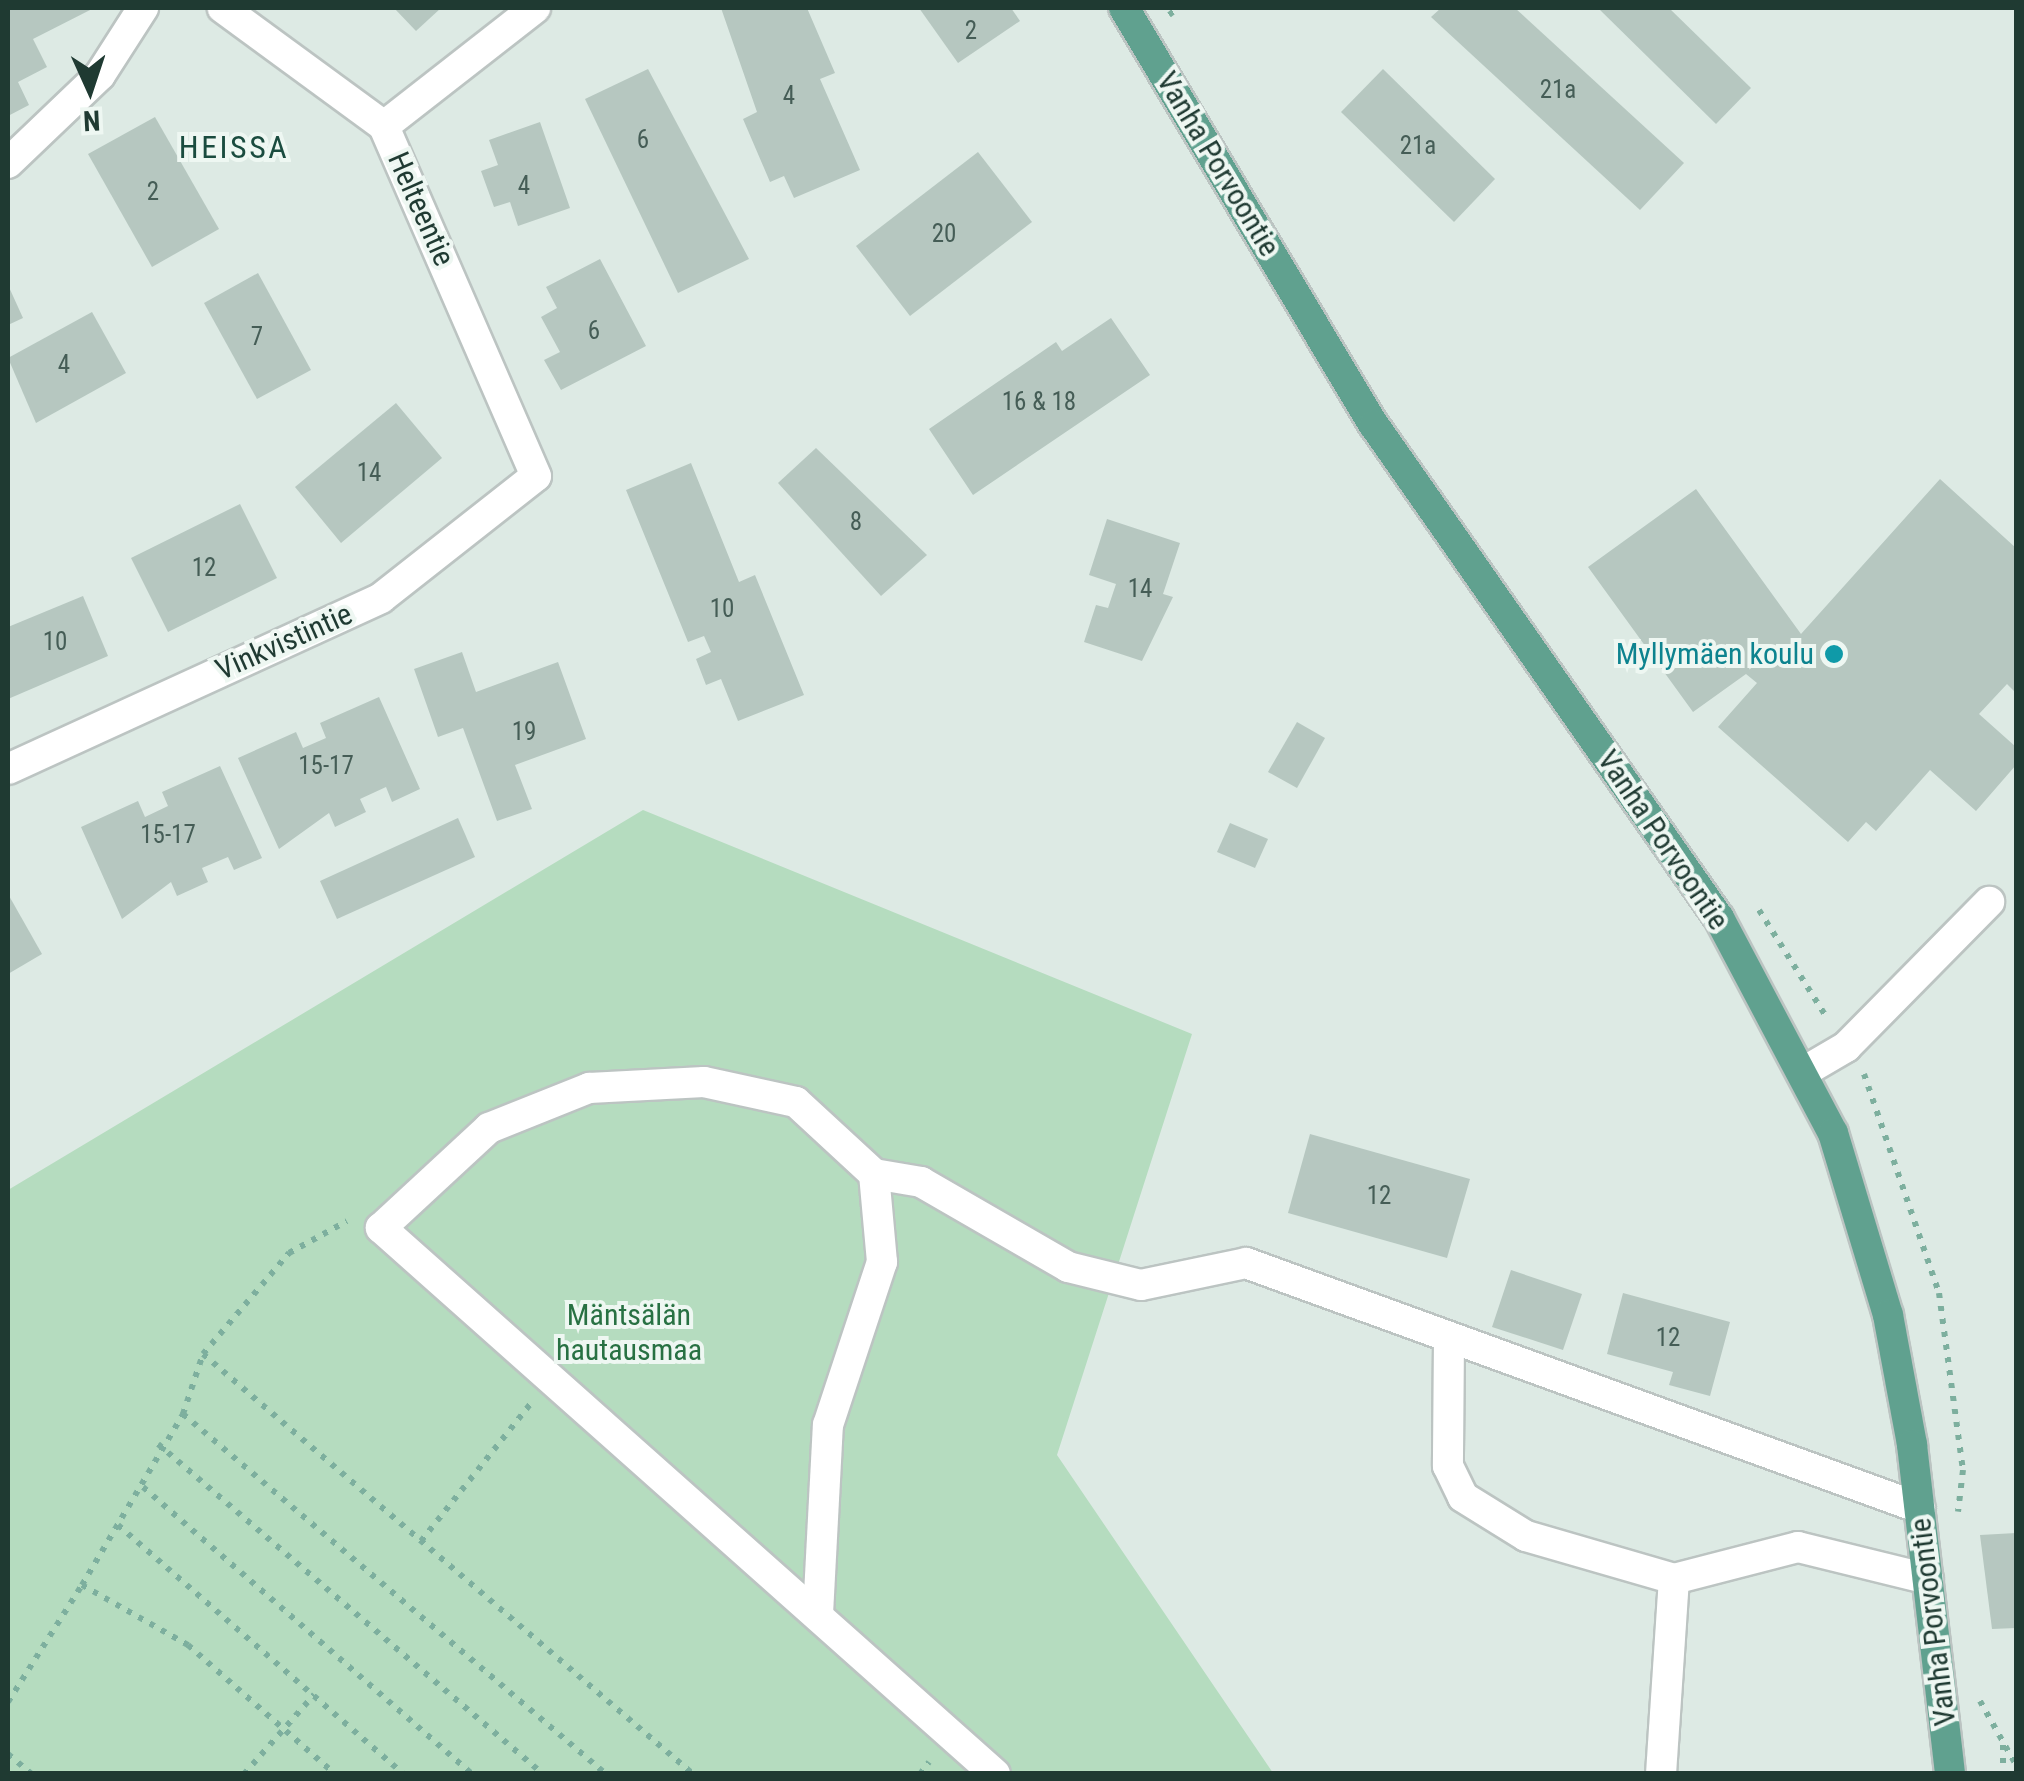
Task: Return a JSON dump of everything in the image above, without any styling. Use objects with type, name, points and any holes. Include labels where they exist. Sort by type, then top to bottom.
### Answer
[{"type":"main road","name":"Vanha Porvoontie","points":[[1128,9],[1374,425],[1719,918],[1834,1133],[1888,1315],[1920,1508],[1950,1774]]},
{"type":"street","points":[[8,163],[100,75],[142,8]]},
{"type":"street","name":"Helteentie","points":[[223,8],[384,126],[536,476]]},
{"type":"street","points":[[384,126],[536,8]]},
{"type":"street","name":"Vinkvistintie","points":[[8,769],[380,598],[536,476]]},
{"type":"street","points":[[1804,1072],[1846,1047],[1989,902]]},
{"type":"street","points":[[996,1774],[380,1228],[489,1128],[590,1088],[704,1082],[796,1102],[874,1174],[922,1182],[1068,1266],[1141,1286],[1246,1263],[1449,1340],[1920,1508]]},
{"type":"street","points":[[818,1614],[828,1425],[882,1262],[874,1174]]},
{"type":"street","points":[[1449,1340],[1442,1423],[1463,1497],[1526,1536],[1674,1579],[1798,1547],[1928,1579]]},
{"type":"street","points":[[1661,1774],[1674,1579]]},
{"type":"path","points":[[1169,14],[1178,8]]},
{"type":"path","points":[[8,1702],[142,1487],[158,1444],[183,1414],[204,1354],[289,1253],[353,1218],[380,1228]]},
{"type":"path","points":[[204,1354],[693,1774]]},
{"type":"path","points":[[421,1541],[550,1378]]},
{"type":"path","points":[[183,1414],[606,1774]]},
{"type":"path","points":[[158,1444],[543,1774]]},
{"type":"path","points":[[142,1487],[472,1774]]},
{"type":"path","points":[[118,1525],[403,1774]]},
{"type":"path","points":[[82,1585],[188,1645],[335,1774]]},
{"type":"path","points":[[248,1772],[314,1695]]},
{"type":"path","points":[[2002,1741],[2004,1774]]},
{"type":"path","points":[[8,1754],[32,1774]]},
{"type":"green space","name":"Mäntsälän hautausmaa","points":[[643,810],[1192,1034],[1057,1455],[1273,1773],[8,1773],[8,1190]]},
{"type":"building","points":[[8,8],[94,8],[33,39],[47,67],[18,82],[29,105],[8,116]]},
{"type":"building","points":[[394,8],[441,8],[416,31]]},
{"type":"building","points":[[721,8],[807,8],[835,73],[820,79],[860,170],[794,198],[784,176],[770,182],[743,119],[757,112]]},
{"type":"building","points":[[919,8],[1011,8],[1020,21],[958,63]]},
{"type":"building","points":[[1441,8],[1515,8],[1684,163],[1640,210],[1431,17]]},
{"type":"building","points":[[1598,8],[1669,8],[1751,88],[1716,124]]},
{"type":"building","points":[[648,69],[749,259],[678,293],[585,99]]},
{"type":"building","points":[[1383,69],[1495,179],[1454,222],[1341,112]]},
{"type":"building","points":[[155,117],[219,229],[152,267],[88,154]]},
{"type":"building","points":[[540,122],[570,208],[518,226],[510,202],[494,207],[481,171],[498,165],[489,140]]},
{"type":"building","points":[[978,152],[1032,222],[910,316],[856,246]]},
{"type":"building","points":[[600,259],[646,346],[561,390],[544,360],[560,352],[541,317],[557,308],[546,287]]},
{"type":"building","points":[[258,273],[311,370],[257,399],[204,303]]},
{"type":"building","points":[[8,285],[23,318],[8,325]]},
{"type":"building","points":[[92,312],[126,373],[36,423],[8,358]]},
{"type":"building","points":[[1111,318],[1150,375],[973,495],[929,429],[1056,342],[1062,351]]},
{"type":"building","points":[[396,403],[442,458],[341,543],[295,487]]},
{"type":"building","points":[[816,448],[927,555],[881,596],[778,483]]},
{"type":"building","points":[[691,463],[739,582],[755,575],[804,695],[738,721],[721,679],[706,685],[696,659],[711,652],[704,636],[688,642],[626,490]]},
{"type":"building","name":"Myllymäen koulu","points":[[1940,479],[2016,548],[2016,693],[2007,684],[1979,714],[2016,747],[2016,765],[1976,811],[1930,770],[1876,831],[1866,822],[1848,842],[1718,727],[1757,683],[1746,674],[1693,712],[1588,567],[1696,489],[1801,634]]},
{"type":"building","points":[[240,504],[277,578],[168,632],[131,558]]},
{"type":"building","points":[[1107,519],[1180,543],[1163,594],[1173,597],[1142,661],[1084,642],[1096,605],[1108,608],[1116,584],[1089,575]]},
{"type":"building","points":[[83,596],[108,656],[8,699],[8,627]]},
{"type":"building","points":[[462,652],[476,692],[558,662],[586,739],[515,765],[532,809],[497,821],[463,728],[438,737],[414,669]]},
{"type":"building","points":[[379,697],[420,789],[392,802],[386,787],[360,799],[366,812],[335,827],[329,813],[279,849],[238,758],[296,732],[303,748],[326,738],[320,723]]},
{"type":"building","points":[[1297,722],[1325,738],[1297,788],[1268,772]]},
{"type":"building","points":[[220,766],[262,858],[234,870],[228,857],[202,868],[208,882],[177,896],[171,882],[122,919],[81,827],[138,801],[145,817],[168,806],[162,792]]},
{"type":"building","points":[[458,818],[475,857],[337,919],[320,881]]},
{"type":"building","points":[[1230,823],[1268,839],[1255,868],[1217,852]]},
{"type":"building","points":[[8,894],[42,954],[8,974]]},
{"type":"building","points":[[1310,1134],[1470,1179],[1447,1258],[1288,1213]]},
{"type":"building","points":[[1511,1270],[1582,1294],[1563,1350],[1492,1327]]},
{"type":"building","points":[[1623,1293],[1730,1322],[1710,1396],[1669,1385],[1673,1372],[1607,1354]]},
{"type":"building","points":[[2016,1533],[2016,1628],[1992,1629],[1980,1535]]},
{"type":"place","name":"Myllymäen koulu","points":[[1834,654]]},
{"type":"district","name":"HEISSA","points":[[234,147]]}]
